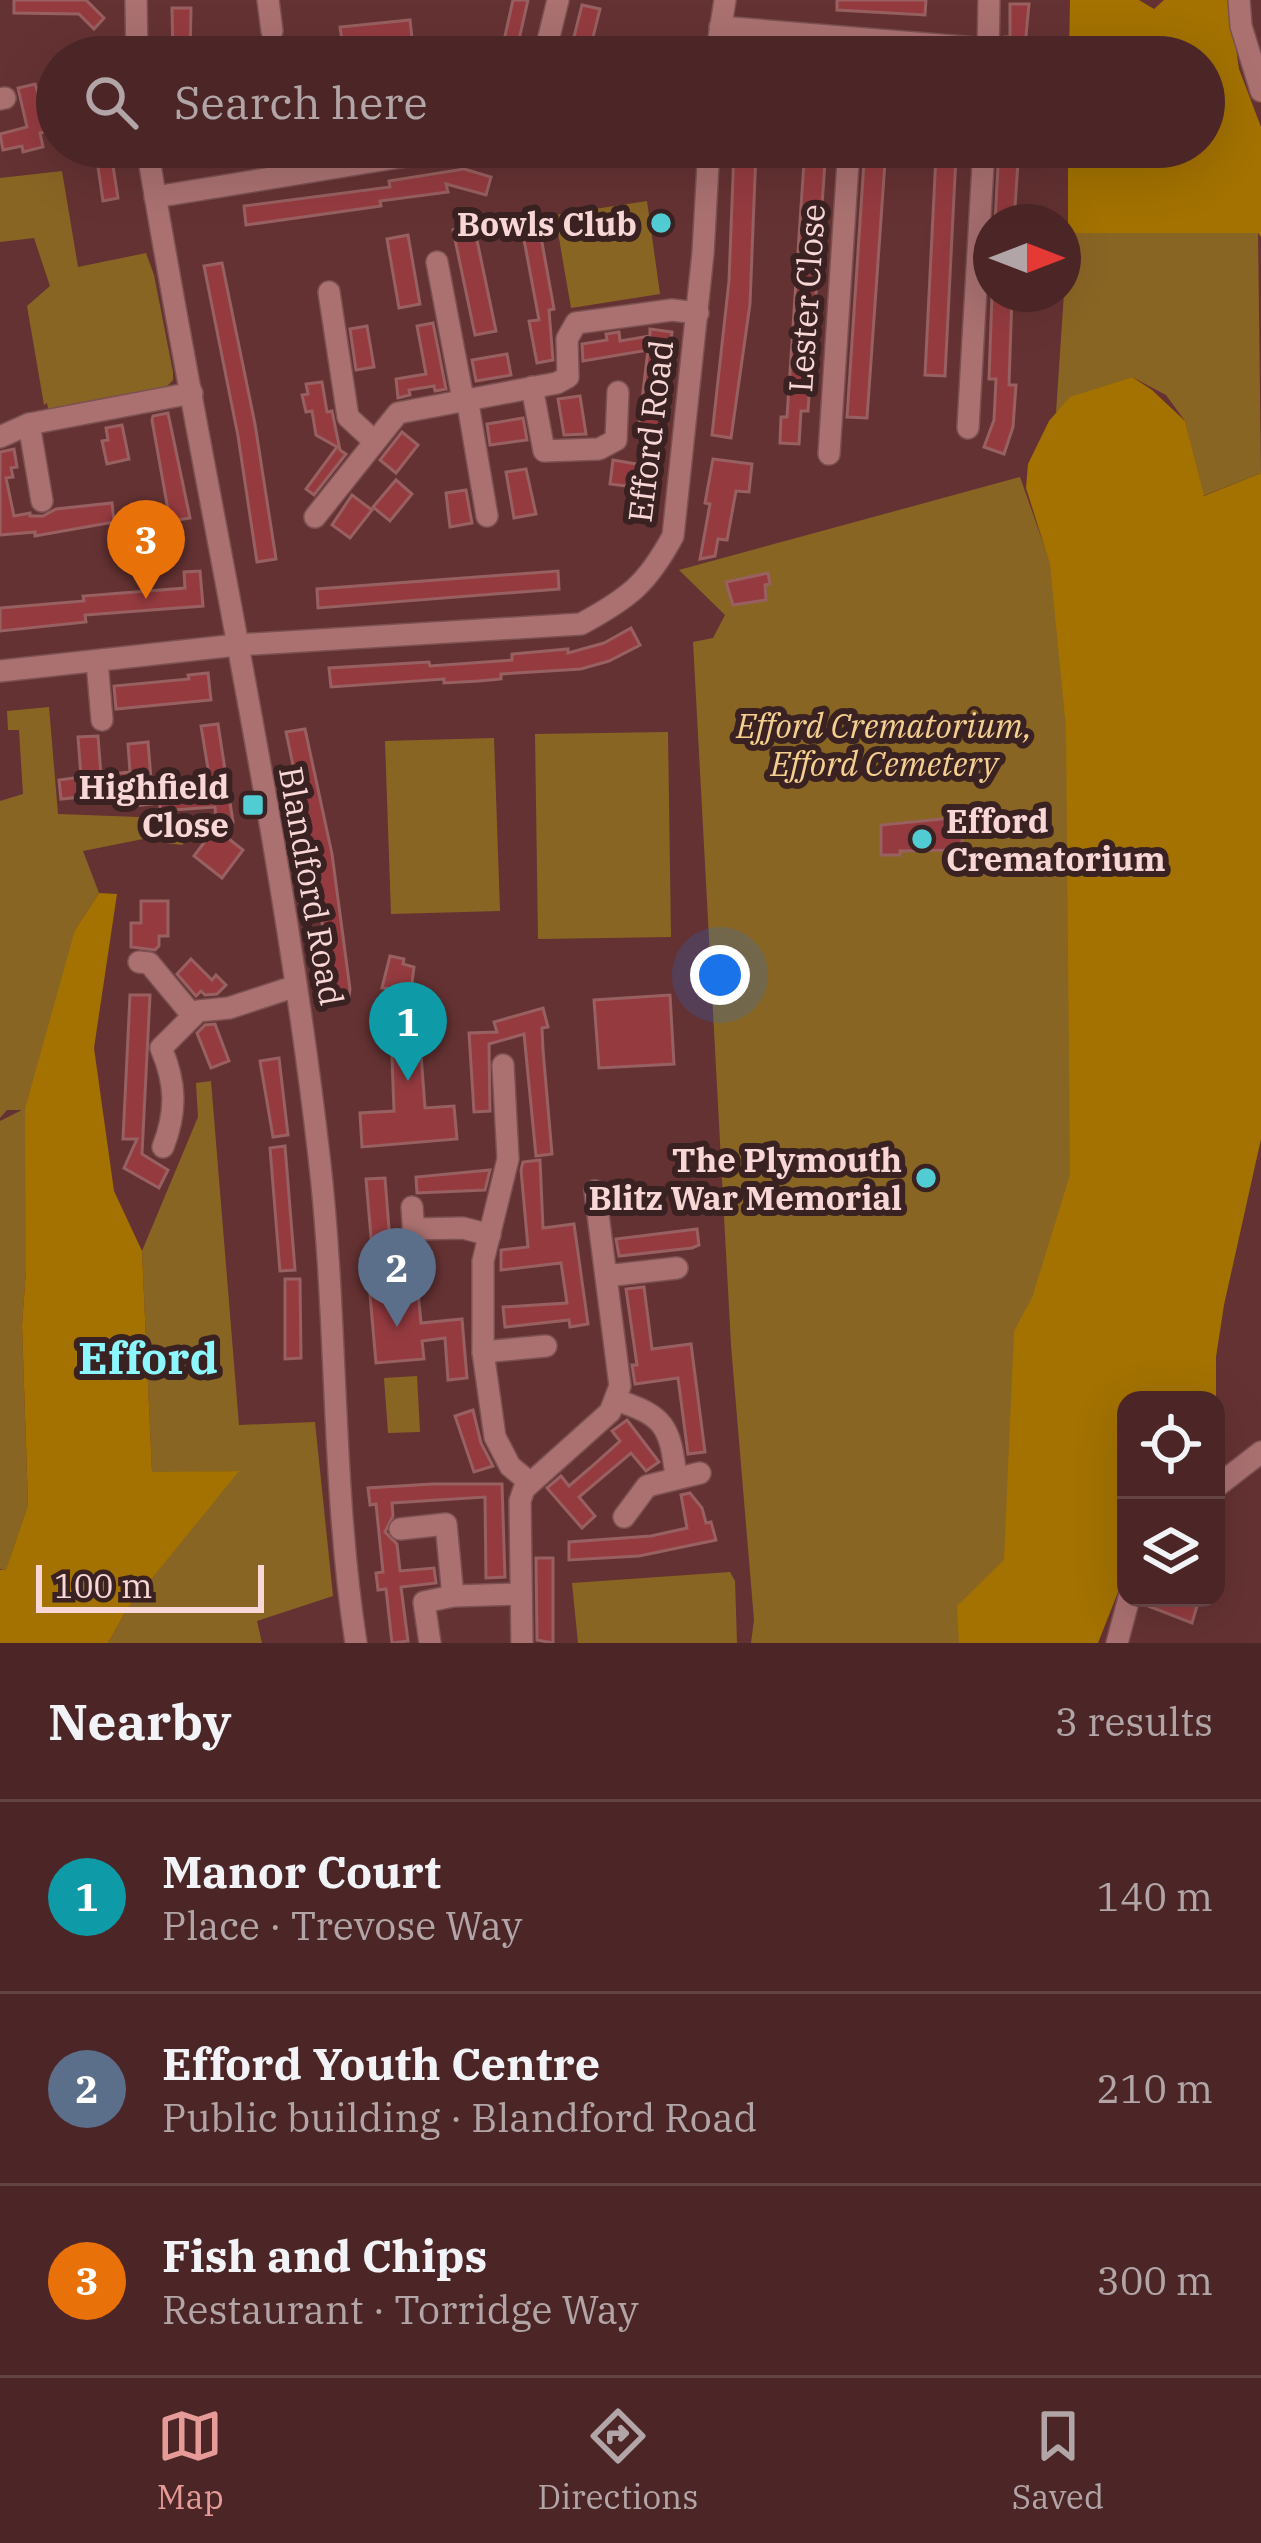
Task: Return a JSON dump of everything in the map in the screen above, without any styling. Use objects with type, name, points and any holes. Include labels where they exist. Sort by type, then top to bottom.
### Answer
[{"type":"street","points":[[136,0],[137,36]]},
{"type":"street","points":[[268,0],[272,32]]},
{"type":"street","points":[[549,36],[558,0]]},
{"type":"street","points":[[719,36],[724,0]]},
{"type":"street","points":[[989,0],[989,36]]},
{"type":"street","points":[[1239,0],[1241,26],[1261,91]]},
{"type":"street","points":[[720,27],[784,36]]},
{"type":"street","name":"Blandford Road","points":[[150,168],[296,986],[320,1160],[342,1548],[356,1643]]},
{"type":"street","points":[[155,197],[333,168]]},
{"type":"street","name":"Efford Road","points":[[0,671],[237,645],[581,624],[630,598],[655,571],[674,536],[698,313],[708,168]]},
{"type":"street","name":"Lester Close","points":[[829,454],[848,168]]},
{"type":"street","points":[[962,414],[982,168]]},
{"type":"street","points":[[437,262],[487,516]]},
{"type":"street","points":[[329,292],[348,417],[374,441]]},
{"type":"street","points":[[315,517],[398,413],[568,377],[567,339],[576,323],[673,310],[698,313]]},
{"type":"street","points":[[532,387],[544,451],[599,448],[616,440],[618,392]]},
{"type":"street","points":[[0,437],[29,424],[192,393]]},
{"type":"street","points":[[29,424],[33,491]]},
{"type":"street","points":[[97,662],[102,720]]},
{"type":"street","points":[[139,962],[148,963],[193,1016]]},
{"type":"street","points":[[163,1147],[175,1108],[161,1048],[198,1011],[229,1008],[296,986]]},
{"type":"street","points":[[503,1064],[508,1159],[482,1279],[483,1352],[495,1437],[510,1466],[529,1482]]},
{"type":"street","points":[[522,1643],[520,1501],[529,1482],[610,1412],[620,1386],[596,1191]]},
{"type":"street","points":[[416,1264],[413,1218],[490,1234]]},
{"type":"street","points":[[606,1276],[677,1268]]},
{"type":"street","points":[[483,1352],[546,1346]]},
{"type":"street","points":[[616,1400],[644,1409],[661,1421],[672,1439],[676,1477]]},
{"type":"street","points":[[1225,1480],[1261,1452]]},
{"type":"street","points":[[624,1517],[647,1486],[700,1474]]},
{"type":"street","points":[[400,1529],[446,1524],[453,1596]]},
{"type":"street","points":[[430,1643],[424,1602],[521,1594]]},
{"type":"street","points":[[1117,1643],[1127,1607]]},
{"type":"green space","points":[[62,171],[78,267],[146,253],[173,380],[163,390],[49,413],[27,306],[50,286],[34,238],[0,242],[0,178]]},
{"type":"green space","points":[[647,201],[660,294],[571,308],[555,215]]},
{"type":"green space","points":[[1081,233],[1258,233],[1261,473],[1203,496],[1185,421],[1166,395],[1132,377],[1087,392],[1056,413],[1063,312],[1081,312]]},
{"type":"green space","name":"Efford Crematorium, Efford Cemetery","points":[[1020,477],[1051,565],[1067,690],[1075,1174],[1016,1573],[966,1643],[751,1643],[754,1620],[731,1345],[693,642],[713,638],[725,615],[679,570]]},
{"type":"green space","points":[[49,707],[58,814],[192,819],[196,830],[182,845],[166,843],[163,835],[83,851],[99,893],[75,930],[26,1271],[22,1325],[28,1505],[6,1571],[0,1569],[0,1121],[22,1110],[7,1110],[0,1118],[0,801],[23,794],[19,730],[8,730],[7,711]]},
{"type":"green space","points":[[668,732],[671,937],[538,939],[535,734]]},
{"type":"green space","points":[[494,738],[500,911],[391,914],[385,741]]},
{"type":"green space","points":[[211,1081],[239,1425],[315,1422],[333,1596],[257,1621],[262,1643],[108,1643],[127,1609],[237,1471],[152,1473],[142,1251],[198,1117],[196,1083]]},
{"type":"green space","points":[[417,1376],[420,1432],[388,1433],[384,1378]]},
{"type":"green space","points":[[730,1572],[735,1581],[737,1643],[578,1643],[572,1583]]},
{"type":"shaded area","points":[[1070,0],[1139,0],[1154,9],[1164,0],[1229,0],[1239,69],[1261,127],[1261,237],[1258,233],[1081,233],[1081,204],[1068,204],[1068,168],[1225,168],[1225,36],[1069,36]]},
{"type":"shaded area","points":[[1132,377],[1152,390],[1185,421],[1204,496],[1261,473],[1261,1139],[1224,1305],[1216,1391],[1117,1391],[1117,1595],[1098,1643],[959,1643],[957,1606],[1004,1560],[1014,1331],[1032,1298],[1070,1175],[1066,728],[1050,564],[1026,488],[1028,464],[1049,421],[1070,397]]},
{"type":"shaded area","points":[[99,893],[117,894],[94,1048],[114,1191],[142,1251],[152,1472],[239,1471],[127,1609],[108,1643],[0,1643],[0,1570],[6,1570],[28,1505],[22,1325],[25,1109],[75,930]]},
{"type":"building","points":[[14,0],[86,0],[104,18],[94,29],[79,14],[14,13]]},
{"type":"building","points":[[513,0],[528,0],[520,36],[505,36]]},
{"type":"building","points":[[837,0],[926,0],[925,15],[837,10]]},
{"type":"building","points":[[1010,4],[1029,4],[1026,36],[1010,36]]},
{"type":"building","points":[[582,5],[600,9],[593,36],[574,36]]},
{"type":"building","points":[[172,8],[191,8],[190,36],[173,36]]},
{"type":"building","points":[[410,20],[412,36],[341,36],[340,27]]},
{"type":"building","points":[[36,87],[36,149],[23,152],[22,146],[3,150],[0,134],[27,127],[18,88]]},
{"type":"building","points":[[98,168],[113,168],[118,198],[103,201]]},
{"type":"building","points":[[733,168],[755,168],[750,304],[731,438],[712,435],[729,281]]},
{"type":"building","points":[[804,168],[825,168],[808,411],[801,411],[799,444],[780,443],[781,417],[787,417]]},
{"type":"building","points":[[864,168],[885,168],[867,418],[847,417]]},
{"type":"building","points":[[935,168],[955,168],[945,376],[925,375]]},
{"type":"building","points":[[998,168],[1018,168],[1015,204],[996,204]]},
{"type":"building","points":[[464,169],[491,177],[486,195],[446,184],[448,192],[380,201],[381,206],[246,225],[244,206],[390,187],[389,181]]},
{"type":"building","points":[[474,226],[496,331],[475,335],[453,230]]},
{"type":"building","points":[[539,226],[554,309],[549,310],[553,360],[537,363],[529,321],[539,320],[522,229]]},
{"type":"building","points":[[408,235],[420,304],[399,308],[387,239]]},
{"type":"building","points":[[222,263],[276,559],[257,562],[204,266]]},
{"type":"building","points":[[991,312],[1011,312],[1009,385],[1016,385],[1013,427],[1004,454],[984,447],[994,420],[996,379],[989,379]]},
{"type":"building","points":[[433,323],[446,389],[409,390],[410,395],[398,398],[396,379],[426,374],[417,326]]},
{"type":"building","points":[[367,326],[374,367],[356,370],[350,329]]},
{"type":"building","points":[[650,329],[672,332],[660,435],[638,433],[648,350],[583,361],[582,344],[607,340],[606,334],[619,332],[620,341],[650,336]]},
{"type":"building","points":[[507,354],[511,375],[476,381],[472,360]]},
{"type":"building","points":[[322,382],[327,412],[332,411],[340,450],[346,454],[314,495],[306,489],[337,447],[316,435],[312,411],[306,412],[302,395],[308,394],[306,384]]},
{"type":"building","points":[[580,396],[586,434],[564,435],[558,399]]},
{"type":"building","points":[[168,413],[190,518],[170,521],[152,420]]},
{"type":"building","points":[[523,418],[527,440],[490,445],[487,424]]},
{"type":"building","points":[[122,425],[129,459],[107,464],[102,441],[108,440],[106,428]]},
{"type":"building","points":[[402,432],[418,445],[396,473],[380,460]]},
{"type":"building","points":[[14,449],[17,467],[11,468],[13,477],[6,478],[14,516],[43,516],[56,509],[112,503],[114,522],[35,536],[35,532],[0,535],[0,452]]},
{"type":"building","points":[[713,459],[752,464],[749,492],[736,491],[727,540],[718,539],[715,556],[700,559],[710,504],[705,503]]},
{"type":"building","points":[[613,460],[660,468],[657,490],[610,484]]},
{"type":"building","points":[[526,469],[536,514],[514,518],[506,472]]},
{"type":"building","points":[[396,480],[412,494],[390,521],[373,507]]},
{"type":"building","points":[[466,490],[472,523],[450,527],[446,493]]},
{"type":"building","points":[[352,495],[372,510],[350,538],[332,525]]},
{"type":"building","points":[[200,571],[203,606],[85,615],[86,622],[0,631],[0,608],[185,588],[184,572]]},
{"type":"building","points":[[558,571],[559,589],[318,608],[317,589]]},
{"type":"building","points":[[768,573],[766,600],[733,605],[726,582]]},
{"type":"building","points":[[631,628],[640,645],[581,669],[501,674],[501,679],[479,681],[331,687],[329,668],[429,662],[430,666],[512,660],[512,654],[568,649],[568,653],[604,643]]},
{"type":"building","points":[[208,673],[211,700],[116,709],[114,686]]},
{"type":"building","points":[[218,724],[233,822],[216,824],[215,807],[160,811],[160,803],[133,806],[132,792],[61,799],[59,780],[81,777],[78,737],[98,736],[101,775],[130,772],[128,744],[148,742],[152,791],[211,787],[201,726]]},
{"type":"building","points":[[305,729],[332,854],[350,989],[349,997],[333,1000],[314,865],[286,732]]},
{"type":"building","name":"Efford Crematorium","points":[[962,817],[962,850],[881,855],[881,825]]},
{"type":"building","points":[[215,828],[243,850],[222,878],[194,856]]},
{"type":"building","points":[[141,901],[168,901],[168,936],[159,936],[155,950],[131,947],[131,923],[141,923]]},
{"type":"building","points":[[390,956],[414,967],[411,990],[382,988]]},
{"type":"building","points":[[191,959],[212,980],[216,975],[226,985],[217,994],[201,991],[196,996],[177,974]]},
{"type":"building","points":[[130,995],[150,995],[142,1154],[168,1170],[159,1188],[124,1168],[137,1139],[123,1139]]},
{"type":"building","points":[[670,995],[674,1064],[599,1068],[594,1000]]},
{"type":"building","points":[[543,1008],[548,1027],[542,1028],[552,1154],[536,1156],[524,1034],[489,1044],[490,1111],[474,1112],[469,1033],[497,1032],[494,1022]]},
{"type":"building","points":[[215,1024],[229,1061],[211,1068],[197,1033]]},
{"type":"building","points":[[421,1054],[425,1108],[454,1106],[457,1139],[362,1147],[360,1113],[394,1111],[392,1057]]},
{"type":"building","points":[[279,1058],[288,1135],[273,1137],[260,1061]]},
{"type":"building","points":[[285,1146],[295,1270],[280,1271],[270,1148]]},
{"type":"building","points":[[540,1160],[543,1228],[574,1224],[588,1324],[570,1327],[569,1320],[505,1327],[503,1307],[567,1303],[561,1263],[501,1270],[501,1250],[528,1247],[521,1170],[523,1162]]},
{"type":"building","points":[[490,1170],[485,1190],[417,1193],[416,1177]]},
{"type":"building","points":[[385,1178],[394,1293],[418,1291],[421,1323],[462,1319],[467,1378],[448,1380],[445,1338],[422,1341],[424,1359],[376,1363],[370,1295],[376,1295],[366,1179]]},
{"type":"building","points":[[697,1229],[699,1245],[692,1248],[619,1256],[616,1239]]},
{"type":"building","points":[[285,1279],[300,1279],[301,1358],[285,1359]]},
{"type":"building","points":[[644,1287],[652,1349],[691,1344],[705,1452],[688,1454],[678,1378],[635,1384],[632,1365],[637,1365],[626,1289]]},
{"type":"building","points":[[473,1410],[493,1466],[474,1472],[455,1416]]},
{"type":"building","points":[[627,1420],[659,1462],[646,1471],[631,1453],[579,1497],[595,1516],[582,1528],[547,1488],[561,1476],[569,1486],[620,1441],[612,1431]]},
{"type":"building","points":[[502,1484],[505,1577],[486,1578],[485,1497],[392,1503],[393,1516],[385,1532],[397,1544],[400,1571],[434,1568],[436,1583],[401,1587],[408,1641],[392,1643],[386,1589],[378,1590],[376,1573],[383,1572],[376,1504],[370,1505],[368,1488]]},
{"type":"building","points":[[690,1493],[706,1523],[711,1522],[716,1540],[639,1556],[569,1560],[569,1542],[651,1536],[687,1528],[681,1495]]},
{"type":"building","points":[[536,1558],[553,1558],[553,1643],[537,1640]]},
{"type":"building","points":[[1151,1607],[1197,1607],[1192,1623]]},
{"type":"place","name":"Bowls Club","points":[[661,223]]},
{"type":"place","name":"Fish and Chips","points":[[146,599]]},
{"type":"place","name":"Highfield Close","points":[[253,805]]},
{"type":"place","name":"Efford Crematorium","points":[[922,839]]},
{"type":"place","name":"Manor Court","points":[[408,1081]]},
{"type":"place","name":"The Plymouth Blitz War Memorial","points":[[926,1178]]},
{"type":"place","name":"Efford Youth Centre","points":[[397,1327]]},
{"type":"district","name":"Efford","points":[[148,1357]]}]
